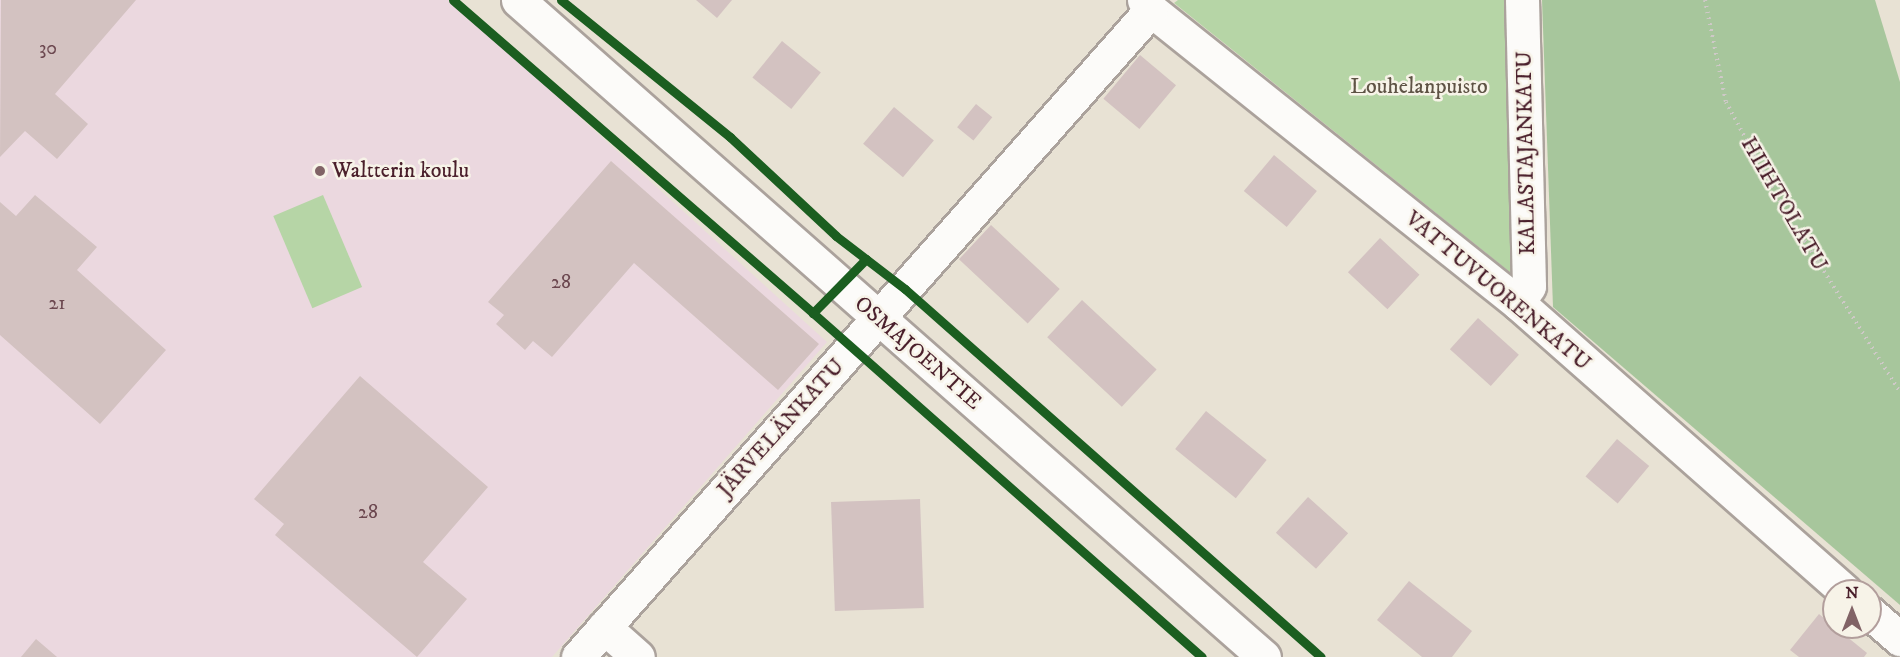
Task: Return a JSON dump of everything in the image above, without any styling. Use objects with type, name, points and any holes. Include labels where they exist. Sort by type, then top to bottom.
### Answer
[{"type":"street","name":"OSMAJOENTIE","points":[[518,0],[1264,657]]},
{"type":"street","name":"KALASTAJANKATU","points":[[1518,303],[1529,286],[1522,0]]},
{"type":"street","name":"JÄRVELÄNKATU","points":[[578,657],[879,319],[1148,5]]},
{"type":"street","name":"VATTUVUORENKATU","points":[[1148,5],[1518,303],[1831,579]]},
{"type":"street","points":[[1882,623],[1900,639]]},
{"type":"street","points":[[604,627],[638,657]]},
{"type":"shaded area","name":"Waltterin koulu","points":[[0,0],[451,0],[827,342],[552,657],[0,657]]},
{"type":"green space","name":"Louhelanpuisto","points":[[1178,0],[1504,0],[1516,277],[1174,3]]},
{"type":"green space","points":[[1542,0],[1875,0],[1900,82],[1900,605],[1882,590],[1882,579],[1870,579],[1553,307]]},
{"type":"green space","points":[[323,195],[362,287],[312,308],[273,216]]},
{"type":"building","points":[[1,0],[136,0],[55,94],[88,124],[57,159],[25,131],[0,157]]},
{"type":"building","points":[[696,0],[732,0],[717,18]]},
{"type":"building","points":[[782,41],[821,72],[791,109],[752,78]]},
{"type":"building","points":[[1140,55],[1176,85],[1139,129],[1103,99]]},
{"type":"building","points":[[976,104],[992,117],[973,141],[957,127]]},
{"type":"building","points":[[894,107],[934,140],[903,177],[863,144]]},
{"type":"building","points":[[1274,155],[1317,191],[1287,227],[1244,191]]},
{"type":"building","points":[[611,161],[819,344],[778,390],[634,263],[552,357],[533,341],[525,350],[496,324],[504,315],[488,302]]},
{"type":"building","points":[[35,195],[97,247],[77,270],[166,350],[100,424],[0,335],[0,202],[16,216]]},
{"type":"building","points":[[991,225],[1060,289],[1028,323],[959,259]]},
{"type":"building","points":[[1380,238],[1419,275],[1387,309],[1348,272]]},
{"type":"building","points":[[1082,300],[1157,370],[1122,407],[1047,337]]},
{"type":"building","points":[[1478,318],[1519,355],[1491,386],[1450,349]]},
{"type":"building","points":[[360,376],[488,487],[423,562],[467,599],[417,657],[275,535],[284,524],[254,499]]},
{"type":"building","points":[[1206,411],[1267,460],[1236,498],[1175,449]]},
{"type":"building","points":[[1617,439],[1649,466],[1618,504],[1586,477]]},
{"type":"building","points":[[1308,497],[1348,533],[1316,569],[1276,533]]},
{"type":"building","points":[[920,499],[924,608],[835,611],[831,502]]},
{"type":"building","points":[[1409,581],[1472,631],[1452,657],[1422,657],[1377,620]]},
{"type":"building","points":[[1819,614],[1822,616],[1822,639],[1850,639],[1867,653],[1864,657],[1799,657],[1790,650]]},
{"type":"building","points":[[36,639],[57,657],[21,657]]},
{"type":"cycle path","points":[[453,0],[813,313]]},
{"type":"cycle path","points":[[561,0],[730,137],[836,236],[905,289],[1321,657]]},
{"type":"cycle path","points":[[866,259],[813,313],[1202,657]]},
{"type":"place","name":"Waltterin koulu","points":[[320,171]]}]
